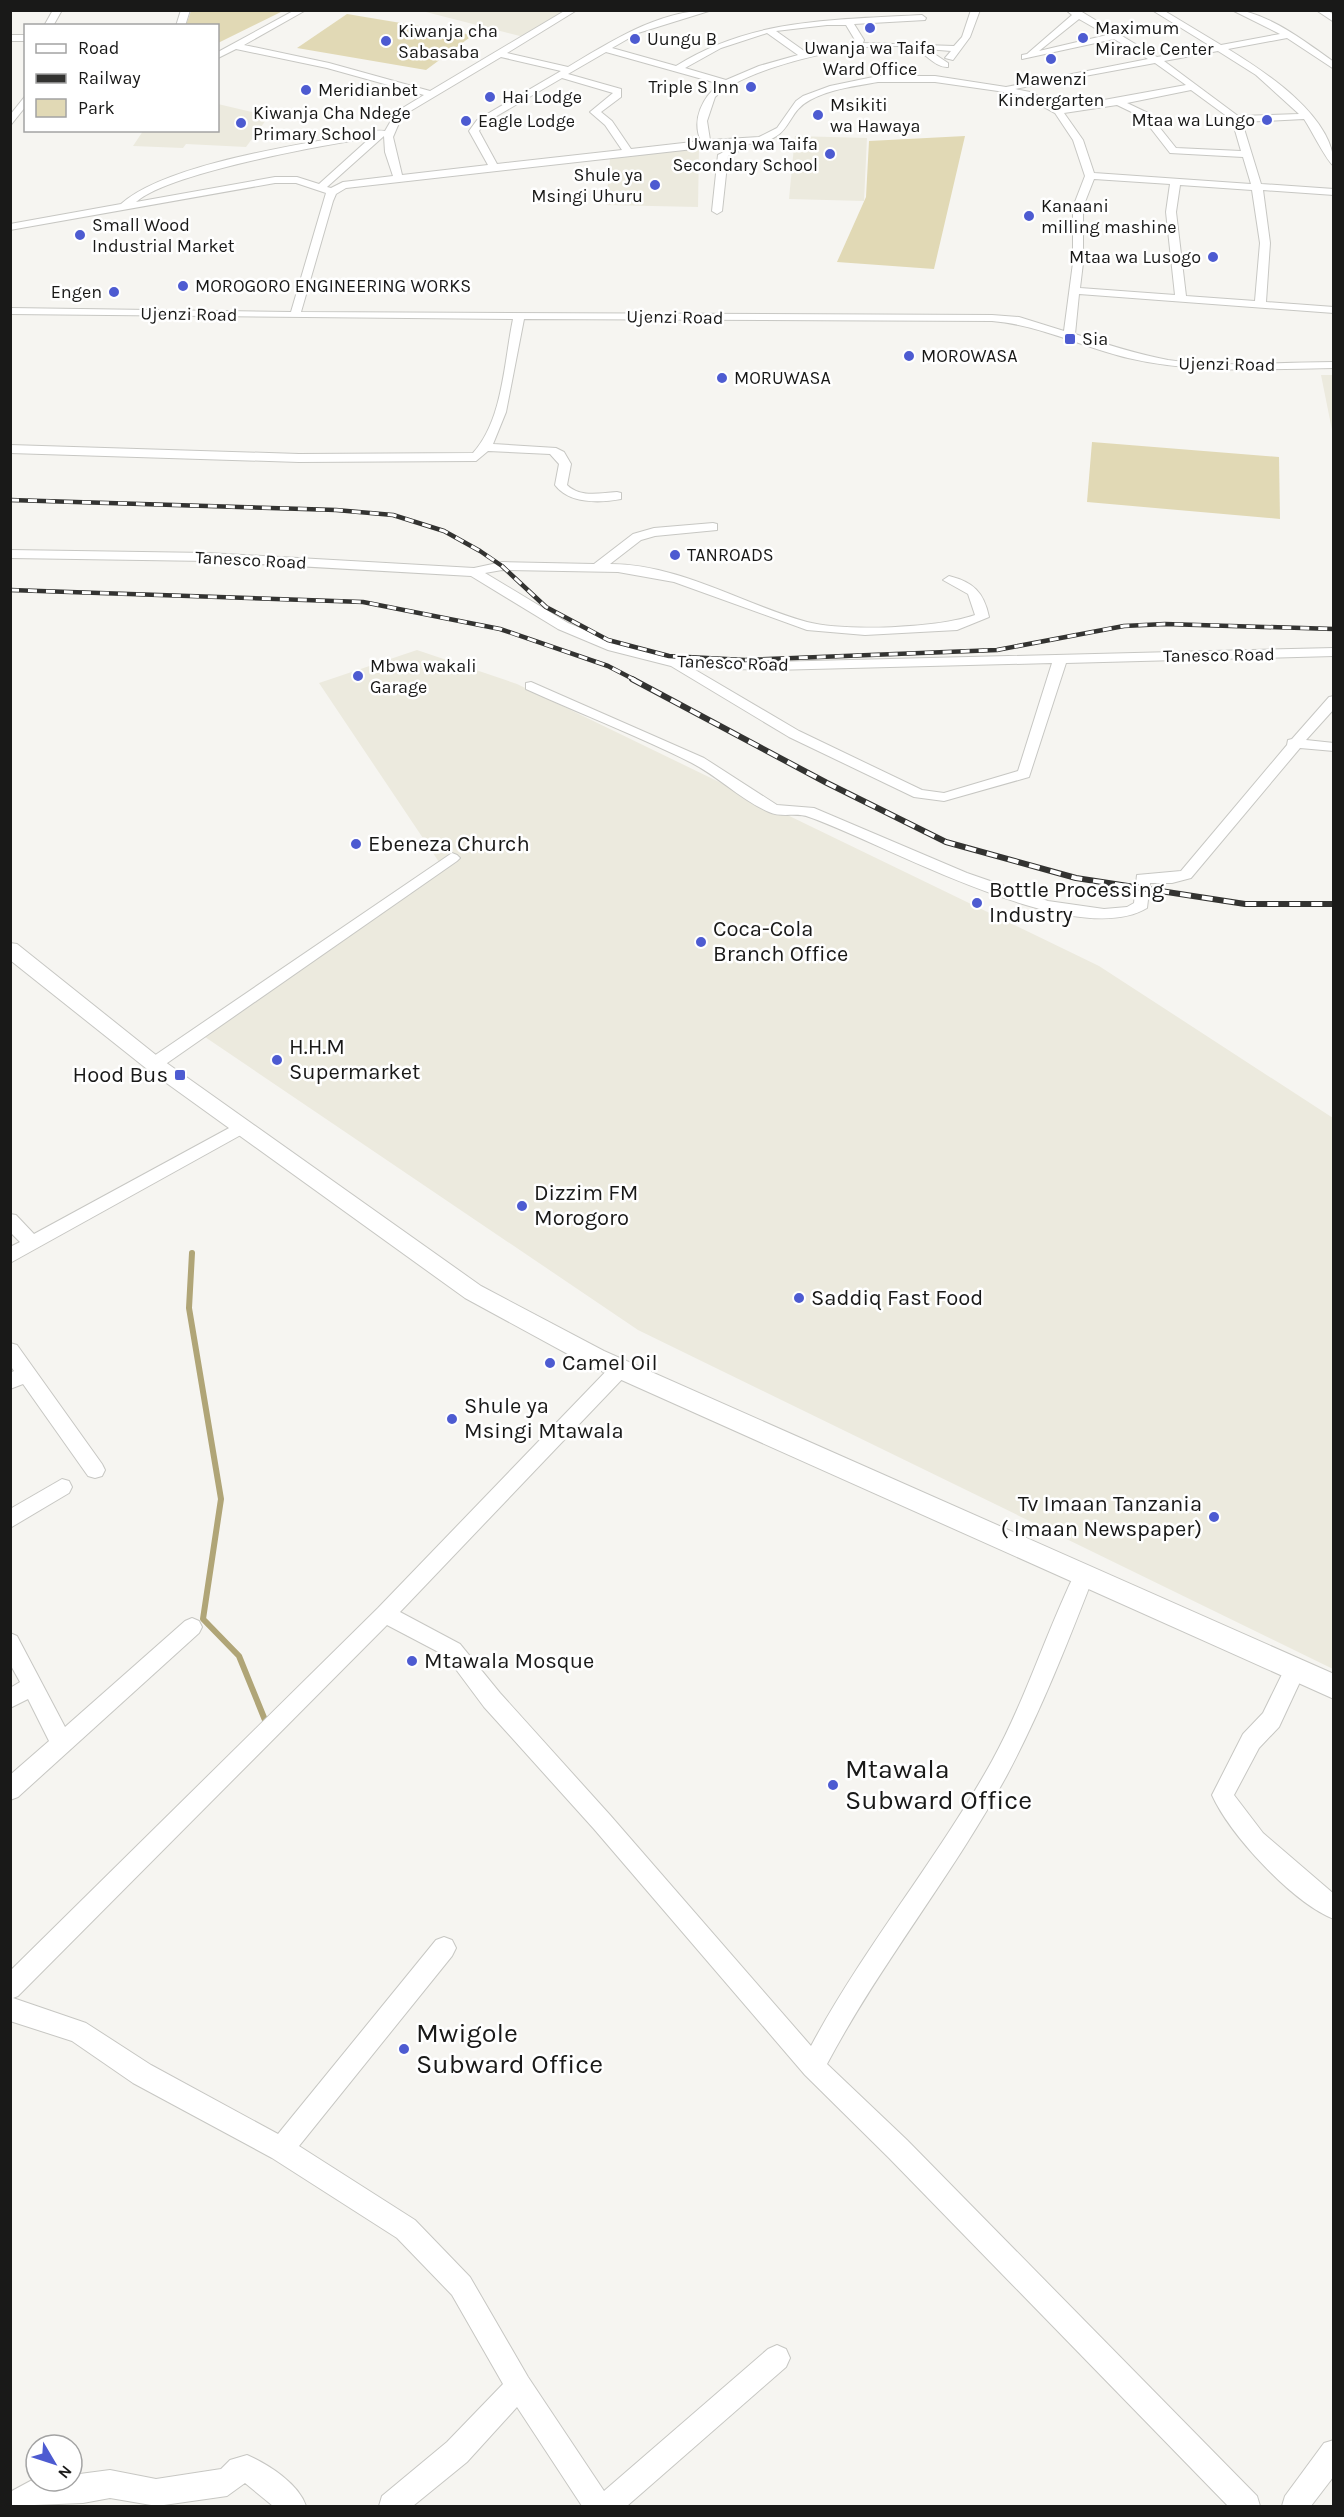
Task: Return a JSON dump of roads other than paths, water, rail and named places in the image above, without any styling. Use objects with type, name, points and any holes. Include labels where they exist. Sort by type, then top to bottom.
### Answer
[{"type":"main road","points":[[10,949],[154,1064],[473,1292],[596,1358],[872,1483],[1084,1575],[1106,1588],[1334,1687]]},
{"type":"street","points":[[49,24],[58,10]]},
{"type":"street","points":[[219,54],[302,10]]},
{"type":"street","points":[[320,188],[378,134],[389,128],[406,108],[573,10]]},
{"type":"street","points":[[494,168],[479,142],[475,127],[493,114],[643,28],[708,10]]},
{"type":"street","points":[[934,79],[970,30],[976,10]]},
{"type":"street","points":[[1156,10],[1256,71],[1308,116],[1334,163]]},
{"type":"street","points":[[1236,10],[1289,35],[1334,66]]},
{"type":"street","points":[[1320,10],[1334,19]]},
{"type":"street","points":[[1116,36],[1027,56],[1075,12],[1159,61],[1236,119],[1257,186],[1265,243],[1260,305]]},
{"type":"street","points":[[679,68],[726,42],[769,30],[807,24],[922,18]]},
{"type":"street","points":[[849,22],[859,43]]},
{"type":"street","points":[[769,30],[806,56]]},
{"type":"street","points":[[998,88],[1159,61],[1289,35]]},
{"type":"street","points":[[707,143],[702,132],[708,102],[714,93],[728,83],[806,56],[859,43],[956,49]]},
{"type":"street","points":[[914,45],[945,65]]},
{"type":"street","points":[[236,46],[329,66],[430,94]]},
{"type":"street","points":[[605,49],[728,83]]},
{"type":"street","points":[[500,54],[618,91],[618,95],[595,112],[609,123],[628,152]]},
{"type":"street","points":[[717,211],[723,155],[733,148],[761,140],[780,130],[801,101],[820,92],[878,79],[934,79],[1027,94],[1058,111],[1078,140],[1090,176],[1077,207],[1076,291],[1069,334]]},
{"type":"street","points":[[1058,111],[1118,102],[1195,86]]},
{"type":"street","points":[[10,123],[24,101]]},
{"type":"street","points":[[1118,102],[1145,115],[1173,151],[1246,154]]},
{"type":"street","points":[[1236,119],[1308,116]]},
{"type":"street","points":[[389,128],[387,144],[398,177]]},
{"type":"street","points":[[123,208],[130,198],[141,192],[187,176],[347,137],[378,134]]},
{"type":"street","points":[[295,315],[332,192],[348,183],[707,143],[761,140]]},
{"type":"street","points":[[1090,176],[1334,192]]},
{"type":"street","points":[[10,227],[275,180],[297,180],[332,192]]},
{"type":"street","points":[[1176,180],[1171,212],[1181,300]]},
{"type":"street","points":[[1076,291],[1334,310]]},
{"type":"street","name":"Ujenzi Road","points":[[10,311],[295,315],[992,318],[1019,320],[1069,334],[1129,355],[1186,365],[1205,367],[1334,364]]},
{"type":"street","points":[[14,451],[182,455],[477,457],[484,447],[505,397],[519,316]]},
{"type":"street","points":[[484,447],[552,450],[560,454],[565,464],[561,485],[566,492],[582,496],[617,496]]},
{"type":"street","points":[[597,568],[637,537],[654,532],[713,527]]},
{"type":"street","name":"Tanesco Road","points":[[10,554],[208,557],[474,572],[563,626],[614,647],[675,663],[772,666],[1334,652]]},
{"type":"street","points":[[474,572],[501,566],[618,568],[677,579],[807,627],[865,631],[957,626],[982,616],[977,595],[970,586],[950,580]]},
{"type":"street","points":[[675,663],[794,734],[931,797],[959,794],[1024,774],[1060,659]]},
{"type":"street","points":[[531,686],[699,761],[774,809],[809,811],[962,876],[1046,906],[1092,914],[1135,910],[1142,905],[1142,878],[1172,878],[1185,875],[1196,858],[1239,812],[1293,743],[1334,700]]},
{"type":"street","points":[[1293,743],[1334,747]]},
{"type":"street","points":[[154,1064],[452,858]]},
{"type":"street","points":[[10,1256],[242,1127]]},
{"type":"street","points":[[10,1220],[32,1244]]},
{"type":"street","points":[[10,1350],[19,1378],[96,1470]]},
{"type":"street","points":[[10,1988],[385,1614],[621,1368]]},
{"type":"street","points":[[10,1520],[62,1487]]},
{"type":"street","points":[[813,2067],[847,2003],[971,1816],[1000,1767],[1052,1656],[1084,1575]]},
{"type":"street","points":[[385,1614],[453,1650],[492,1700],[602,1822],[813,2067],[898,2149],[1247,2506]]},
{"type":"street","points":[[10,1790],[192,1627]]},
{"type":"street","points":[[10,1642],[34,1685],[62,1744]]},
{"type":"street","points":[[1295,1669],[1271,1720],[1251,1741],[1223,1795],[1229,1807],[1255,1839],[1318,1898],[1334,1908]]},
{"type":"street","points":[[10,1699],[34,1685]]},
{"type":"street","points":[[281,2150],[444,1948]]},
{"type":"street","points":[[10,2009],[78,2031],[142,2074],[281,2150],[389,2217],[427,2248],[461,2286],[519,2386],[598,2506]]},
{"type":"street","points":[[607,2506],[777,2358]]},
{"type":"street","points":[[392,2506],[444,2464],[519,2386]]},
{"type":"street","points":[[1296,2506],[1334,2453]]},
{"type":"street","points":[[12,2506],[42,2489],[83,2489],[110,2484],[156,2493],[227,2482],[240,2470],[247,2469],[263,2479],[293,2506]]},
{"type":"waterway","points":[[192,1253],[189,1308],[221,1499],[203,1619],[239,1656],[267,1725]]},
{"type":"railway","points":[[10,500],[336,510],[393,515],[444,531],[480,551],[502,566],[546,607],[608,640],[669,656],[745,660],[997,650],[1124,626],[1165,624],[1334,629]]},
{"type":"railway","points":[[10,590],[363,602],[500,629],[608,666],[635,680]]},
{"type":"railway","points":[[632,679],[827,783],[946,842],[1076,878],[1245,904],[1334,904]]},
{"type":"place","name":"Uwanja wa Taifa Ward Office","points":[[870,28]]},
{"type":"place","name":"Maximum Miracle Center","points":[[1083,38]]},
{"type":"place","name":"Uungu B","points":[[635,39]]},
{"type":"place","name":"Kiwanja cha Sabasaba","points":[[386,41]]},
{"type":"place","name":"Mawenzi Kindergarten","points":[[1051,59]]},
{"type":"place","name":"Triple S Inn","points":[[751,87]]},
{"type":"place","name":"Meridianbet","points":[[306,90]]},
{"type":"place","name":"Hai Lodge","points":[[490,97]]},
{"type":"place","name":"Msikiti wa Hawaya","points":[[818,115]]},
{"type":"place","name":"Mtaa wa Lungo","points":[[1267,120]]},
{"type":"place","name":"Eagle Lodge","points":[[466,121]]},
{"type":"place","name":"Kiwanja Cha Ndege Primary School","points":[[241,123]]},
{"type":"place","name":"Uwanja wa Taifa Secondary School","points":[[830,154]]},
{"type":"place","name":"Shule ya Msingi Uhuru","points":[[655,185]]},
{"type":"place","name":"Kanaani milling mashine","points":[[1029,216]]},
{"type":"place","name":"Small Wood Industrial Market","points":[[80,235]]},
{"type":"place","name":"Mtaa wa Lusogo","points":[[1213,257]]},
{"type":"place","name":"MOROGORO ENGINEERING WORKS","points":[[183,286]]},
{"type":"place","name":"Engen","points":[[114,292]]},
{"type":"place","name":"Sia","points":[[1070,339]]},
{"type":"place","name":"MOROWASA","points":[[909,356]]},
{"type":"place","name":"MORUWASA","points":[[722,378]]},
{"type":"place","name":"TANROADS","points":[[675,555]]},
{"type":"place","name":"Mbwa wakali Garage","points":[[358,676]]},
{"type":"place","name":"Ebeneza Church","points":[[356,844]]},
{"type":"place","name":"Bottle Processing Industry","points":[[977,903]]},
{"type":"place","name":"Coca-Cola Branch Office","points":[[701,942]]},
{"type":"place","name":"H.H.M Supermarket","points":[[277,1060]]},
{"type":"place","name":"Hood Bus","points":[[180,1075]]},
{"type":"place","name":"Dizzim FM Morogoro","points":[[522,1206]]},
{"type":"place","name":"Saddiq Fast Food","points":[[799,1298]]},
{"type":"place","name":"Camel Oil","points":[[550,1363]]},
{"type":"place","name":"Shule ya Msingi Mtawala","points":[[452,1419]]},
{"type":"place","name":"Tv Imaan Tanzania ( Imaan Newspaper)","points":[[1214,1517]]},
{"type":"place","name":"Mtawala Mosque","points":[[412,1661]]},
{"type":"place","name":"Mtawala Subward Office","points":[[833,1785]]},
{"type":"place","name":"Mwigole Subward Office","points":[[404,2049]]}]
